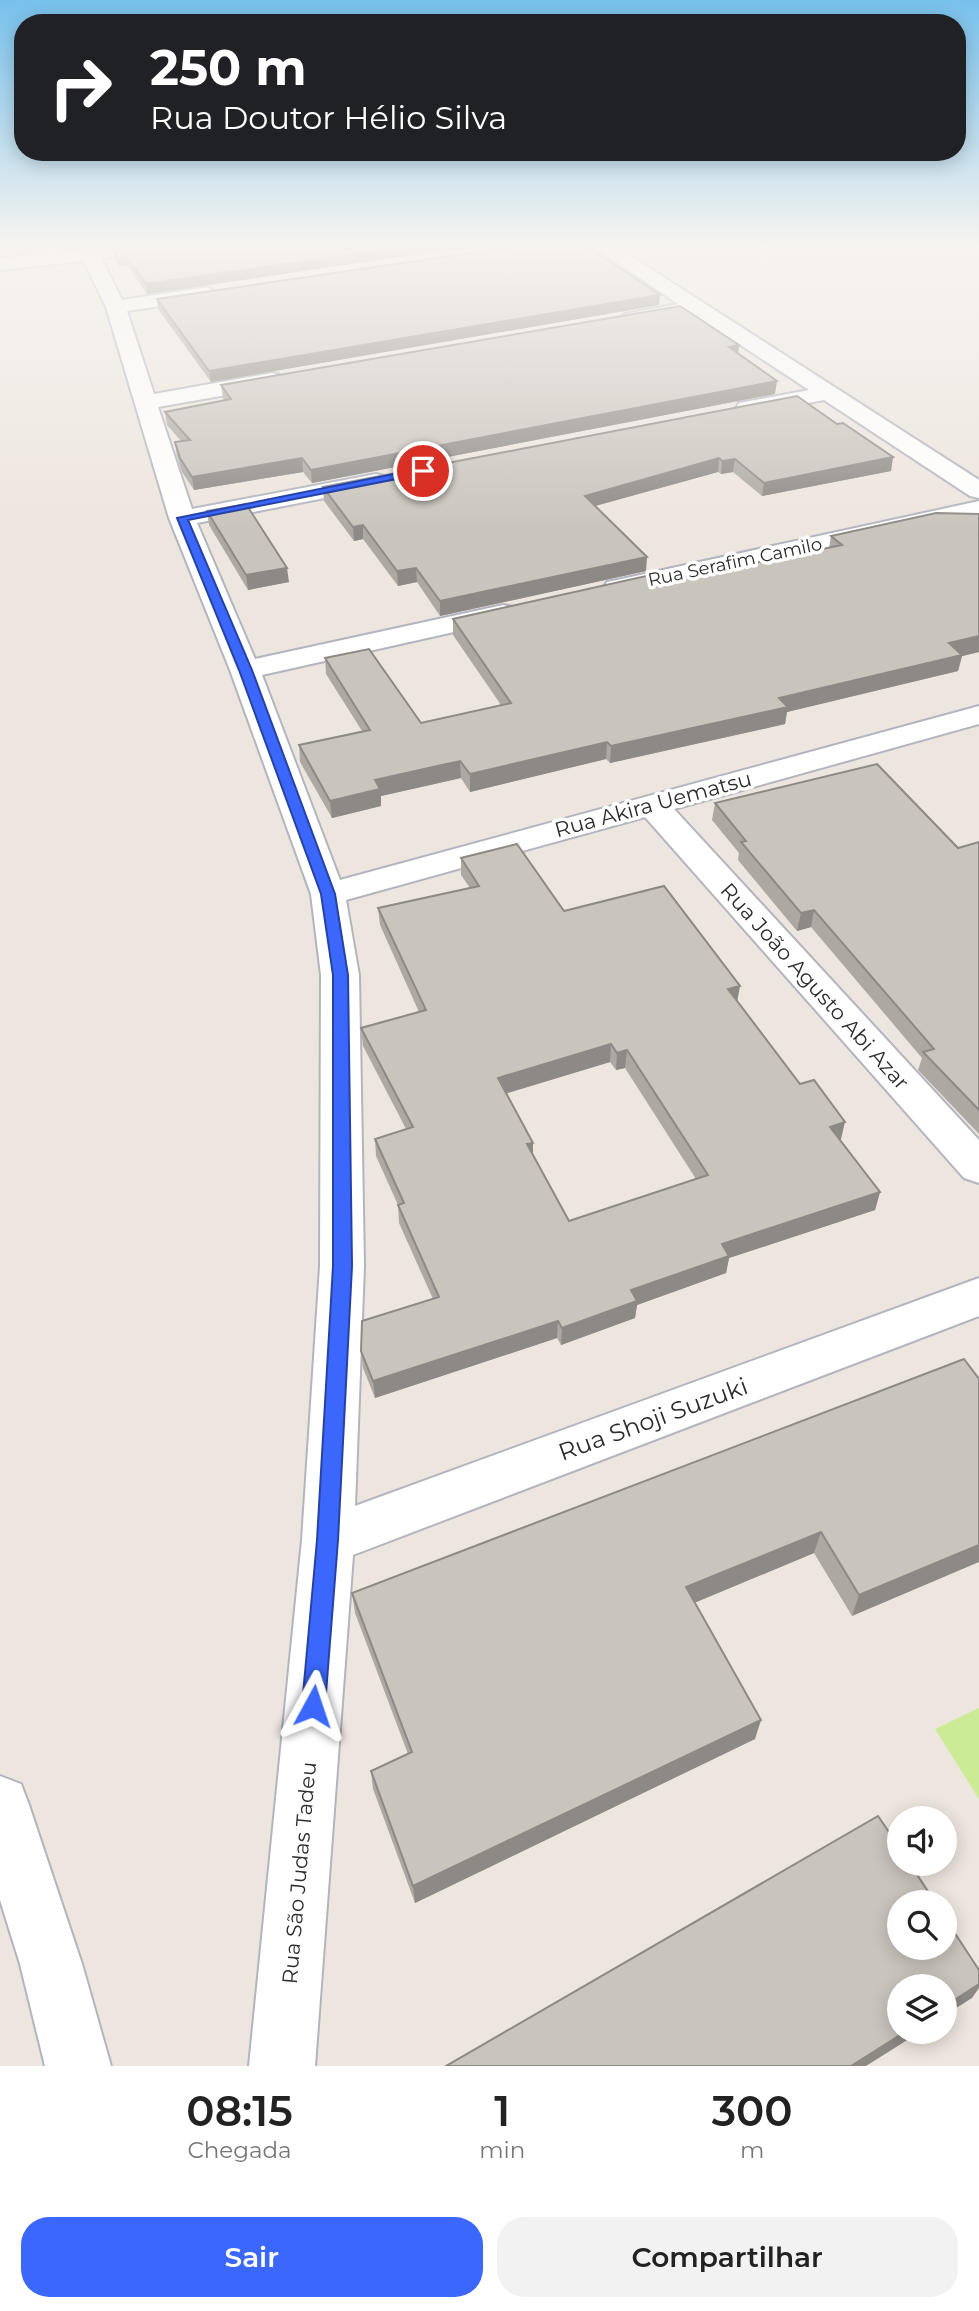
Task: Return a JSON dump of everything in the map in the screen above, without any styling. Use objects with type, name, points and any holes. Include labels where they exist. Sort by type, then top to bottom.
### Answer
[{"type":"street","name":"Rua São Judas Tadeu","points":[[127,340],[182,518],[246,670],[328,894],[341,975],[342,1266],[328,1540],[282,2066]]},
{"type":"street","points":[[744,340],[979,491]]},
{"type":"street","points":[[147,402],[297,376]]},
{"type":"street","points":[[730,412],[825,393]]},
{"type":"street","points":[[182,518],[401,476]]},
{"type":"street","name":"Rua Serafim Camilo","points":[[596,592],[979,508]]},
{"type":"street","points":[[246,670],[528,607]]},
{"type":"street","name":"Rua Akira Uematsu","points":[[328,894],[979,715]]},
{"type":"street","name":"Rua João Agusto Abi Azar","points":[[651,804],[979,1167]]},
{"type":"street","name":"Rua Shoji Suzuki","points":[[328,1540],[979,1297]]},
{"type":"street","points":[[0,1805],[51,1964],[78,2066]]},
{"type":"green space","points":[[979,1708],[979,1799],[935,1729]]},
{"type":"building","points":[[187,340],[391,340],[209,371]]},
{"type":"building","points":[[480,340],[732,340],[739,345],[729,347],[777,381],[311,470],[302,458],[192,477],[180,458],[175,442],[190,440],[165,412],[231,399],[221,385]]},
{"type":"building","points":[[797,396],[837,424],[843,423],[893,457],[764,483],[735,459],[722,461],[719,458],[585,496],[647,557],[440,601],[416,568],[397,571],[363,525],[353,527],[323,487]]},
{"type":"building","points":[[246,504],[287,568],[246,575],[207,511]]},
{"type":"building","points":[[936,513],[979,514],[979,636],[949,643],[962,655],[779,698],[788,707],[611,746],[607,742],[470,774],[460,761],[375,780],[380,789],[330,801],[299,745],[370,730],[325,658],[369,649],[421,723],[511,703],[453,619],[664,572],[671,580],[842,545],[831,536]]},
{"type":"building","points":[[877,764],[958,848],[979,842],[979,1110],[923,1052],[934,1049],[814,910],[801,913],[741,842],[746,841],[715,803]]},
{"type":"building","points":[[517,844],[564,911],[664,886],[740,986],[728,989],[800,1084],[814,1080],[845,1122],[830,1127],[880,1192],[722,1244],[729,1256],[631,1290],[637,1301],[562,1328],[558,1321],[373,1381],[361,1351],[362,1321],[439,1297],[398,1205],[404,1203],[375,1139],[413,1127],[361,1028],[426,1010],[378,908],[479,886],[461,858]],"holes":[[[611,1044],[617,1053],[627,1050],[708,1175],[569,1221],[527,1144],[533,1143],[498,1078]]]},
{"type":"building","points":[[964,1359],[979,1379],[979,1545],[859,1595],[821,1532],[686,1587],[761,1720],[413,1886],[371,1771],[412,1752],[352,1593]]},
{"type":"building","points":[[878,1816],[887,1829],[887,1876],[918,1876],[927,1890],[887,1890],[887,1960],[957,1960],[957,1936],[979,1970],[979,1984],[957,1998],[957,1974],[887,1974],[887,2043],[851,2066],[446,2066]]},
{"type":"route","points":[[313,1706],[328,1540],[342,1266],[341,975],[328,894],[246,670],[182,518],[423,471]]}]
